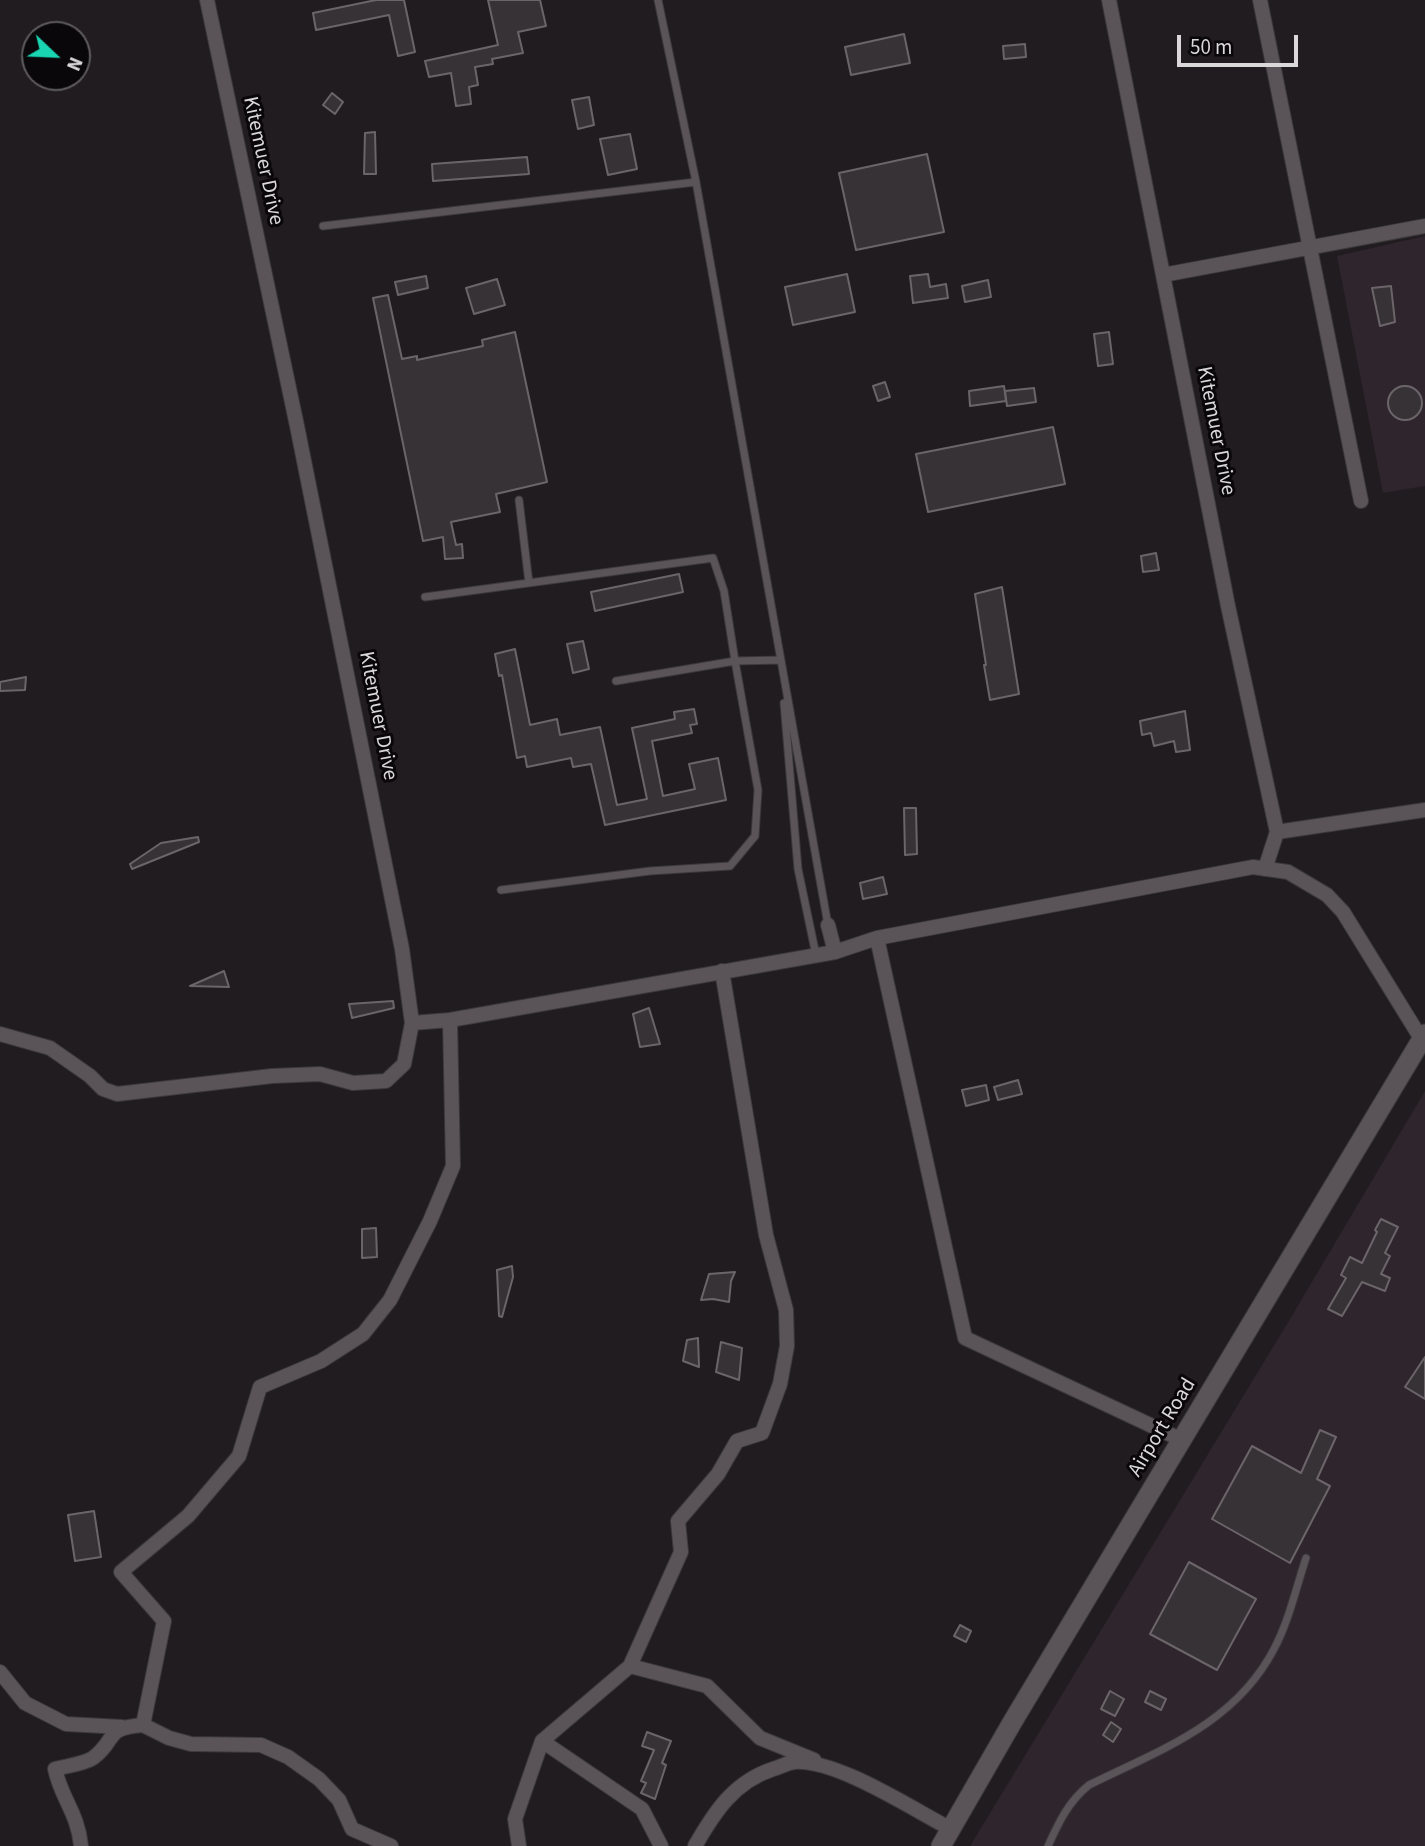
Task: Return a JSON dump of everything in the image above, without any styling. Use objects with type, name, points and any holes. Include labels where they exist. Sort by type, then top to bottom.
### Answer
[{"type":"street","name":"Kitemuer Drive","points":[[0,1034],[50,1048],[90,1076],[103,1089],[117,1094],[272,1076],[320,1074],[353,1083],[386,1081],[404,1064],[412,1023],[402,949],[298,426],[207,0]]},
{"type":"street","name":"Kitemuer Drive","points":[[1109,0],[1228,606],[1277,832]]},
{"type":"street","points":[[1260,0],[1361,501]]},
{"type":"street","points":[[1163,275],[1425,226]]},
{"type":"street","points":[[1265,869],[1277,832],[1425,810]]},
{"type":"street","points":[[412,1023],[450,1020],[835,952],[877,938],[1253,867],[1288,872],[1327,895],[1343,912],[1423,1037]]},
{"type":"street","points":[[828,925],[835,952]]},
{"type":"street","points":[[877,938],[965,1338],[1182,1440]]},
{"type":"street","points":[[519,1846],[516,1819],[542,1741],[630,1666],[681,1552],[678,1521],[718,1474],[737,1441],[762,1433],[780,1384],[787,1346],[786,1310],[766,1235],[722,971]]},
{"type":"street","points":[[143,1725],[164,1620],[121,1572],[188,1516],[239,1456],[260,1387],[321,1360],[363,1334],[390,1300],[430,1221],[453,1166],[450,1020]]},
{"type":"street","name":"Airport Road","points":[[946,1838],[1013,1721],[1423,1037]]},
{"type":"street","points":[[630,1666],[707,1686],[760,1738],[838,1769],[946,1838]]},
{"type":"street","points":[[0,1672],[25,1703],[66,1724],[122,1727],[143,1725],[169,1738],[191,1744],[261,1745],[288,1757],[319,1779],[339,1800],[352,1829],[391,1846]]},
{"type":"street","points":[[81,1846],[80,1831],[57,1780],[55,1769],[92,1759],[122,1727]]},
{"type":"street","points":[[542,1741],[642,1808],[661,1846]]},
{"type":"street","points":[[695,1846],[709,1821],[741,1784],[794,1762],[838,1769]]},
{"type":"lane","points":[[658,0],[696,182],[828,925]]},
{"type":"lane","points":[[323,226],[696,182]]},
{"type":"lane","points":[[519,500],[529,583]]},
{"type":"lane","points":[[425,597],[713,558],[724,591],[758,790],[755,836],[730,866],[650,871],[501,890]]},
{"type":"lane","points":[[616,681],[735,661],[780,658]]},
{"type":"lane","points":[[780,658],[798,869],[816,955]]},
{"type":"lane","points":[[1048,1846],[1065,1810],[1089,1785],[1188,1737],[1223,1714],[1252,1684],[1275,1648],[1306,1558]]},
{"type":"shaded area","points":[[1425,236],[1425,486],[1383,493],[1337,256]]},
{"type":"shaded area","points":[[1425,1091],[1425,1846],[970,1846],[1290,1319]]},
{"type":"building","points":[[376,0],[404,0],[415,52],[398,56],[389,15],[316,30],[313,13]]},
{"type":"building","points":[[488,0],[540,0],[546,26],[518,32],[523,53],[492,59],[493,64],[475,67],[478,85],[469,87],[471,104],[456,106],[451,73],[429,77],[425,61],[498,45]]},
{"type":"building","points":[[904,34],[910,63],[851,75],[845,47]]},
{"type":"building","points":[[1025,44],[1026,57],[1004,59],[1003,46]]},
{"type":"building","points":[[332,93],[343,102],[335,114],[323,105]]},
{"type":"building","points":[[589,97],[594,125],[578,129],[572,100]]},
{"type":"building","points":[[375,132],[376,174],[364,174],[365,133]]},
{"type":"building","points":[[630,134],[637,169],[608,175],[600,139]]},
{"type":"building","points":[[927,154],[944,232],[856,250],[839,173]]},
{"type":"building","points":[[527,157],[529,174],[433,181],[432,164]]},
{"type":"building","points":[[847,274],[855,312],[793,325],[785,287]]},
{"type":"building","points":[[928,274],[930,287],[946,284],[948,298],[913,303],[910,276]]},
{"type":"building","points":[[426,276],[428,288],[398,295],[395,282]]},
{"type":"building","points":[[497,279],[505,305],[474,314],[466,288]]},
{"type":"building","points":[[988,280],[991,297],[965,302],[962,286]]},
{"type":"building","points":[[1391,286],[1395,322],[1380,326],[1372,288]]},
{"type":"building","points":[[388,295],[402,359],[417,356],[417,360],[483,346],[482,340],[515,332],[547,482],[496,494],[500,512],[451,522],[456,545],[462,544],[463,558],[445,559],[443,537],[423,541],[373,298]]},
{"type":"building","points":[[1109,332],[1113,364],[1098,366],[1094,334]]},
{"type":"building","points":[[885,382],[890,397],[878,401],[873,386]]},
{"type":"building","points":[[1004,386],[1006,401],[970,406],[969,391]]},
{"type":"building","points":[[1405,386],[1417,391],[1422,403],[1417,415],[1405,420],[1393,415],[1388,403],[1393,391]]},
{"type":"building","points":[[1034,388],[1036,402],[1007,406],[1005,391]]},
{"type":"building","points":[[1053,427],[1065,484],[928,512],[916,454]]},
{"type":"building","points":[[1156,553],[1159,570],[1143,572],[1141,556]]},
{"type":"building","points":[[679,574],[683,592],[595,611],[591,592]]},
{"type":"building","points":[[1002,587],[1019,694],[990,700],[975,594]]},
{"type":"building","points":[[583,641],[589,669],[573,673],[567,644]]},
{"type":"building","points":[[515,649],[530,725],[557,719],[560,735],[600,727],[617,805],[647,799],[632,728],[675,719],[674,712],[694,709],[697,724],[690,725],[692,733],[652,741],[663,796],[695,789],[689,764],[718,758],[726,800],[605,825],[591,764],[573,767],[571,758],[527,767],[525,756],[517,758],[502,675],[499,676],[495,654]]},
{"type":"building","points":[[26,677],[25,690],[0,691],[0,682]]},
{"type":"building","points":[[1185,711],[1190,750],[1176,752],[1174,741],[1154,746],[1151,733],[1142,735],[1140,721]]},
{"type":"building","points":[[904,808],[916,808],[917,854],[905,855]]},
{"type":"building","points":[[198,837],[199,842],[132,869],[130,864],[161,843]]},
{"type":"building","points":[[883,877],[887,894],[863,899],[860,883]]},
{"type":"building","points":[[224,971],[229,987],[190,986]]},
{"type":"building","points":[[393,1001],[394,1008],[352,1018],[349,1004]]},
{"type":"building","points":[[649,1008],[660,1044],[640,1047],[633,1014]]},
{"type":"building","points":[[1018,1080],[1022,1094],[998,1100],[994,1087]]},
{"type":"building","points":[[986,1085],[989,1100],[966,1106],[962,1090]]},
{"type":"building","points":[[1381,1219],[1398,1227],[1385,1253],[1390,1256],[1381,1274],[1390,1278],[1385,1291],[1362,1282],[1342,1316],[1328,1309],[1346,1278],[1341,1275],[1350,1257],[1362,1263]]},
{"type":"building","points":[[376,1228],[377,1257],[362,1258],[362,1229]]},
{"type":"building","points":[[512,1266],[513,1277],[502,1317],[499,1316],[497,1270]]},
{"type":"building","points":[[735,1272],[731,1281],[729,1302],[701,1300],[709,1274]]},
{"type":"building","points":[[698,1338],[699,1367],[683,1361],[687,1340]]},
{"type":"building","points":[[721,1342],[742,1348],[739,1380],[716,1372]]},
{"type":"building","points":[[1425,1357],[1425,1399],[1405,1387]]},
{"type":"building","points":[[1320,1430],[1336,1437],[1317,1479],[1330,1486],[1290,1563],[1212,1519],[1252,1446],[1301,1473]]},
{"type":"building","points":[[94,1511],[101,1557],[75,1561],[68,1515]]},
{"type":"building","points":[[1189,1562],[1256,1599],[1217,1670],[1150,1634]]},
{"type":"building","points":[[960,1625],[971,1631],[966,1642],[954,1636]]},
{"type":"building","points":[[1110,1691],[1124,1699],[1115,1716],[1101,1709]]},
{"type":"building","points":[[1150,1691],[1166,1699],[1161,1710],[1145,1702]]},
{"type":"building","points":[[1111,1722],[1121,1729],[1113,1742],[1103,1735]]},
{"type":"building","points":[[647,1732],[671,1741],[662,1763],[666,1765],[655,1799],[641,1793],[646,1783],[641,1781],[654,1750],[642,1746]]}]
